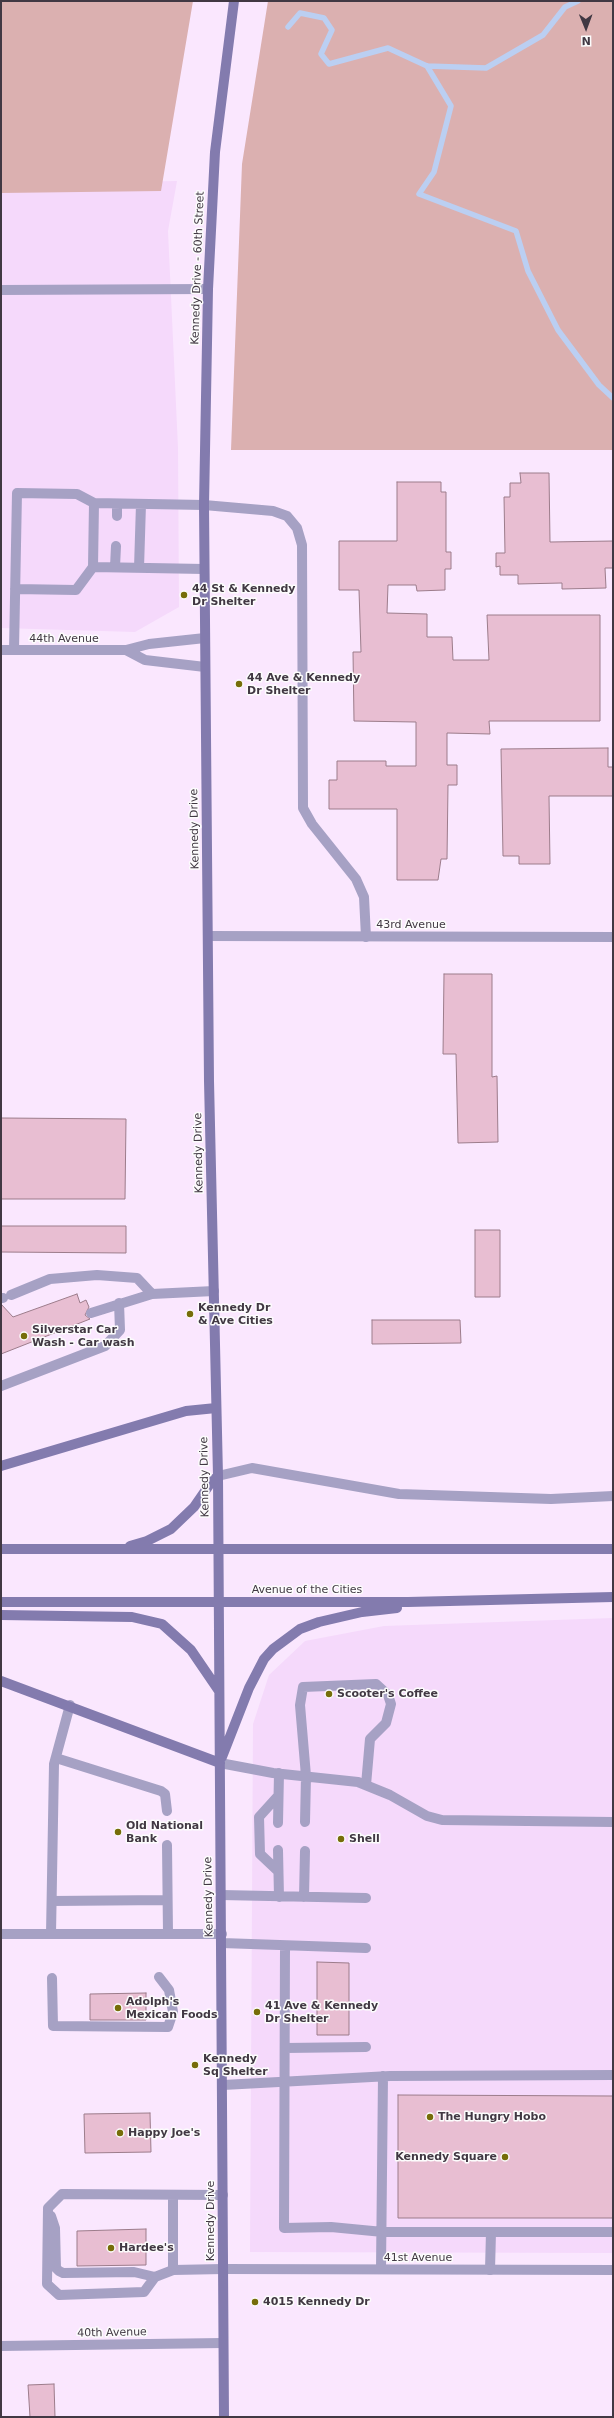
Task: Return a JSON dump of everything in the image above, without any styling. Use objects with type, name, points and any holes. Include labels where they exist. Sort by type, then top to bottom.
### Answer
[{"type":"street","name":"Kennedy Drive - 60th Street","points":[[204,537],[208,288],[215,152],[234,1]]},
{"type":"street","points":[[1,290],[208,288]]},
{"type":"street","points":[[14,650],[16,493],[77,494],[94,503],[204,505],[273,511],[287,516],[297,528],[302,544],[303,808],[312,824],[356,880],[364,897],[366,937]]},
{"type":"street","points":[[15,589],[76,590],[93,567],[94,503]]},
{"type":"street","points":[[117,504],[117,516]]},
{"type":"street","points":[[139,568],[141,504]]},
{"type":"street","name":"Kennedy Drive","points":[[204,537],[208,936],[218,1476],[224,2417]]},
{"type":"street","points":[[116,546],[116,568]]},
{"type":"street","points":[[93,567],[204,569]]},
{"type":"street","name":"44th Avenue","points":[[1,650],[126,650],[149,644],[205,638]]},
{"type":"street","name":"44th Avenue","points":[[126,650],[145,660],[206,667]]},
{"type":"street","name":"43rd Avenue","points":[[208,936],[613,937]]},
{"type":"street","points":[[5,1297],[50,1279],[97,1274],[137,1278],[152,1294]]},
{"type":"street","points":[[91,1313],[119,1303],[152,1294],[214,1291]]},
{"type":"street","points":[[1,1386],[105,1346],[120,1330],[119,1303]]},
{"type":"street","points":[[2,1464],[186,1411],[216,1408]]},
{"type":"street","points":[[116,1549],[147,1541],[171,1529],[194,1507],[212,1481],[218,1476],[252,1468],[399,1494],[551,1499],[613,1496]]},
{"type":"street","points":[[1,1549],[613,1549]]},
{"type":"street","name":"Avenue of the Cities","points":[[1,1602],[442,1602],[613,1597]]},
{"type":"street","points":[[220,1763],[249,1688],[264,1659],[273,1649],[300,1629],[319,1622],[362,1612],[442,1602]]},
{"type":"street","points":[[1,1615],[132,1617],[162,1624],[191,1650],[219,1691]]},
{"type":"street","points":[[1,1681],[70,1705],[119,1726],[220,1763],[366,1785],[390,1795],[410,1808],[442,1820],[613,1822]]},
{"type":"street","points":[[305,1822],[306,1776],[300,1705],[302,1687],[376,1684],[388,1695],[391,1704],[386,1723],[370,1739],[366,1785]]},
{"type":"street","points":[[51,1934],[54,1764],[70,1705]]},
{"type":"street","points":[[56,1758],[161,1791],[165,1794],[167,1811]]},
{"type":"street","points":[[278,1823],[279,1773]]},
{"type":"street","points":[[278,1796],[259,1817],[260,1854],[278,1871]]},
{"type":"street","points":[[167,1845],[168,1934]]},
{"type":"street","points":[[278,1850],[279,1896]]},
{"type":"street","points":[[304,1897],[305,1851]]},
{"type":"street","points":[[221,1895],[366,1898]]},
{"type":"street","points":[[52,1901],[168,1900]]},
{"type":"street","points":[[1,1934],[168,1934],[222,1938],[285,1946],[366,1948]]},
{"type":"street","points":[[285,1946],[284,2228],[331,2227],[383,2232],[613,2232]]},
{"type":"street","points":[[52,1978],[52,2026],[168,2027],[174,2012],[169,1990],[159,1977]]},
{"type":"street","points":[[285,2048],[366,2047]]},
{"type":"street","points":[[223,2085],[383,2076],[613,2075]]},
{"type":"street","points":[[381,2269],[383,2232],[383,2076]]},
{"type":"street","points":[[173,2195],[173,2270],[155,2277],[144,2292],[58,2295],[47,2284],[48,2208],[62,2194],[223,2195]]},
{"type":"street","points":[[48,2208],[55,2228],[56,2268],[59,2271],[63,2273],[134,2272],[155,2277]]},
{"type":"street","points":[[490,2232],[490,2270]]},
{"type":"street","name":"41st Avenue","points":[[173,2270],[613,2270]]},
{"type":"street","name":"40th Avenue","points":[[1,2346],[223,2343]]},
{"type":"shaded area","points":[[1,1],[193,1],[161,191],[1,193]]},
{"type":"shaded area","points":[[268,1],[613,1],[613,450],[231,450],[242,164]]},
{"type":"shaded area","points":[[177,181],[168,231],[178,448],[179,607],[135,632],[1,628],[1,184]]},
{"type":"shaded area","points":[[613,1618],[613,2253],[250,2252],[253,1724],[269,1675],[305,1641],[384,1626]]},
{"type":"building","points":[[520,473],[549,473],[550,542],[613,541],[613,568],[605,568],[606,588],[562,589],[562,583],[518,584],[518,575],[500,575],[500,566],[496,567],[496,553],[505,553],[504,497],[510,497],[510,483],[521,483]]},
{"type":"building","points":[[397,482],[441,482],[441,492],[446,492],[446,552],[451,552],[451,569],[445,569],[445,590],[417,591],[416,585],[388,585],[387,613],[427,614],[427,637],[452,637],[453,660],[489,660],[487,615],[600,615],[600,721],[489,721],[490,734],[447,733],[447,765],[457,765],[457,785],[448,785],[447,859],[441,859],[438,880],[397,880],[397,809],[329,809],[329,780],[337,780],[337,761],[386,761],[386,766],[416,766],[416,722],[354,721],[353,652],[361,652],[359,590],[339,590],[339,541],[397,541]]},
{"type":"building","points":[[608,748],[608,767],[613,767],[613,796],[549,796],[550,864],[519,864],[519,856],[503,856],[501,749]]},
{"type":"building","points":[[444,974],[492,974],[492,1077],[497,1076],[498,1142],[458,1143],[456,1054],[443,1054]]},
{"type":"building","points":[[1,1118],[126,1119],[125,1199],[1,1199]]},
{"type":"building","points":[[1,1226],[126,1226],[126,1253],[1,1252]]},
{"type":"building","points":[[475,1230],[500,1230],[500,1297],[475,1297]]},
{"type":"building","name":"Silverstar Car Wash - Car wash","points":[[77,1294],[80,1303],[86,1300],[89,1307],[85,1315],[90,1319],[1,1354],[1,1304],[13,1317]]},
{"type":"building","points":[[372,1320],[460,1320],[461,1343],[372,1344]]},
{"type":"building","points":[[317,1962],[349,1963],[349,2035],[317,2035]]},
{"type":"building","name":"Adolph's Mexican Foods","points":[[146,1993],[146,2020],[90,2020],[90,1994]]},
{"type":"building","name":"Kennedy Square","points":[[398,2095],[613,2096],[613,2218],[398,2218]]},
{"type":"building","name":"Happy Joe's","points":[[150,2113],[151,2152],[85,2153],[84,2114]]},
{"type":"building","name":"Hardee's","points":[[146,2229],[146,2265],[77,2266],[77,2231]]},
{"type":"building","points":[[54,2384],[55,2417],[30,2417],[28,2385]]},
{"type":"waterway","points":[[288,27],[300,13],[324,18],[332,30],[321,54],[329,64],[388,48],[427,66],[486,68],[543,35],[565,7],[578,1]]},
{"type":"waterway","points":[[427,66],[451,106],[434,172],[419,194],[516,231],[528,271],[558,330],[599,385],[613,398]]},
{"type":"place","name":"44 St & Kennedy Dr Shelter","points":[[184,595]]},
{"type":"place","name":"44 Ave & Kennedy Dr Shelter","points":[[239,684]]},
{"type":"place","name":"Kennedy Dr & Ave Cities","points":[[190,1314]]},
{"type":"place","name":"Silverstar Car Wash - Car wash","points":[[24,1336]]},
{"type":"place","name":"Scooter's Coffee","points":[[329,1694]]},
{"type":"place","name":"Old National Bank","points":[[118,1832]]},
{"type":"place","name":"Shell","points":[[341,1839]]},
{"type":"place","name":"Adolph's Mexican Foods","points":[[118,2008]]},
{"type":"place","name":"41 Ave & Kennedy Dr Shelter","points":[[257,2012]]},
{"type":"place","name":"Kennedy Sq Shelter","points":[[195,2065]]},
{"type":"place","name":"The Hungry Hobo","points":[[430,2117]]},
{"type":"place","name":"Happy Joe's","points":[[120,2133]]},
{"type":"place","name":"Kennedy Square","points":[[505,2157]]},
{"type":"place","name":"Hardee's","points":[[111,2248]]},
{"type":"place","name":"4015 Kennedy Dr","points":[[255,2302]]}]
